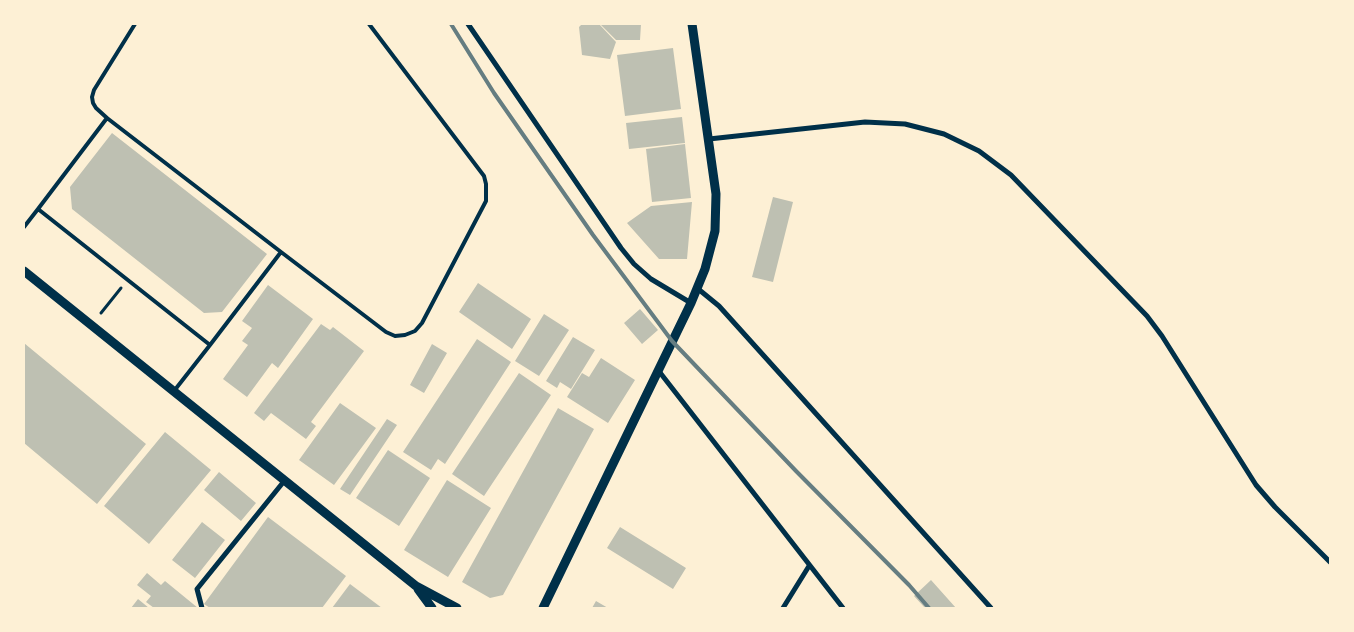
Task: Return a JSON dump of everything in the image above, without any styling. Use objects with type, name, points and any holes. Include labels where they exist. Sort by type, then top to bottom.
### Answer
[{"type":"street","points":[[468,24],[621,248],[634,264],[651,279],[691,303]]},
{"type":"street","points":[[543,608],[691,303],[705,269],[715,231],[716,194],[692,24]]},
{"type":"street","points":[[709,139],[865,122],[905,124],[944,134],[979,151],[1011,175],[1147,316],[1162,336],[1256,485],[1275,507],[1330,562]]},
{"type":"street","points":[[24,270],[416,586],[457,608]]},
{"type":"street","points":[[697,287],[719,306],[991,608]]},
{"type":"street","points":[[658,370],[842,608]]},
{"type":"street","points":[[202,608],[196,589],[285,480]]},
{"type":"street","points":[[783,608],[809,566]]},
{"type":"street","points":[[416,586],[432,608]]},
{"type":"lane","points":[[135,24],[94,90],[92,97],[96,108],[281,252],[386,332],[395,336],[415,331],[422,323],[486,201],[486,184],[484,176],[369,24]]},
{"type":"lane","points":[[24,227],[107,118]]},
{"type":"lane","points":[[38,209],[210,345]]},
{"type":"lane","points":[[174,391],[281,252]]},
{"type":"path","points":[[92,325],[127,280]]},
{"type":"building","points":[[582,24],[599,24],[616,42],[610,59],[582,55],[579,27]]},
{"type":"building","points":[[600,24],[641,24],[640,40],[616,40]]},
{"type":"building","points":[[673,48],[681,109],[625,116],[617,55]]},
{"type":"building","points":[[682,117],[685,143],[629,149],[626,123]]},
{"type":"building","points":[[112,133],[267,254],[222,312],[204,313],[72,209],[70,187]]},
{"type":"building","points":[[685,144],[691,198],[652,202],[646,149]]},
{"type":"building","points":[[773,197],[793,202],[773,282],[752,277]]},
{"type":"building","points":[[692,202],[687,259],[659,259],[627,223],[651,206]]},
{"type":"building","points":[[478,283],[531,319],[512,349],[459,312]]},
{"type":"building","points":[[268,285],[313,319],[278,368],[272,363],[247,397],[223,379],[248,345],[242,341],[252,328],[242,321]]},
{"type":"building","points":[[640,309],[658,330],[642,344],[624,323]]},
{"type":"building","points":[[544,314],[569,330],[539,376],[515,361]]},
{"type":"building","points":[[321,324],[330,330],[333,327],[364,351],[311,422],[316,426],[306,439],[271,413],[264,421],[254,413]]},
{"type":"building","points":[[573,337],[595,350],[571,389],[560,382],[557,388],[546,381]]},
{"type":"building","points":[[477,339],[511,362],[445,464],[438,459],[431,470],[403,452]]},
{"type":"building","points":[[24,343],[146,444],[97,504],[24,443]]},
{"type":"building","points":[[432,344],[447,353],[424,393],[410,385]]},
{"type":"building","points":[[601,358],[635,380],[608,423],[567,397],[582,373],[589,377]]},
{"type":"building","points":[[519,373],[551,395],[484,496],[452,474]]},
{"type":"building","points":[[340,403],[376,428],[334,485],[299,460]]},
{"type":"building","points":[[558,408],[594,429],[503,595],[490,598],[462,582]]},
{"type":"building","points":[[387,419],[397,425],[350,495],[340,489]]},
{"type":"building","points":[[165,432],[211,470],[149,544],[104,506]]},
{"type":"building","points":[[388,450],[430,478],[399,526],[356,498]]},
{"type":"building","points":[[219,472],[256,503],[241,521],[204,490]]},
{"type":"building","points":[[447,480],[491,508],[448,577],[404,550]]},
{"type":"building","points":[[268,517],[346,576],[322,608],[210,608],[204,604]]},
{"type":"building","points":[[202,522],[225,540],[195,578],[172,560]]},
{"type":"building","points":[[620,527],[686,568],[673,589],[607,548]]},
{"type":"building","points":[[147,573],[161,585],[165,581],[198,608],[154,608],[146,602],[151,596],[137,585]]},
{"type":"building","points":[[931,580],[956,608],[925,608],[914,596]]},
{"type":"building","points":[[350,584],[382,608],[332,608]]},
{"type":"building","points":[[138,599],[149,608],[131,608]]},
{"type":"building","points":[[596,601],[608,608],[592,608]]},
{"type":"railway","points":[[451,24],[494,93],[593,235],[672,341],[796,471],[909,585],[929,608]]}]
